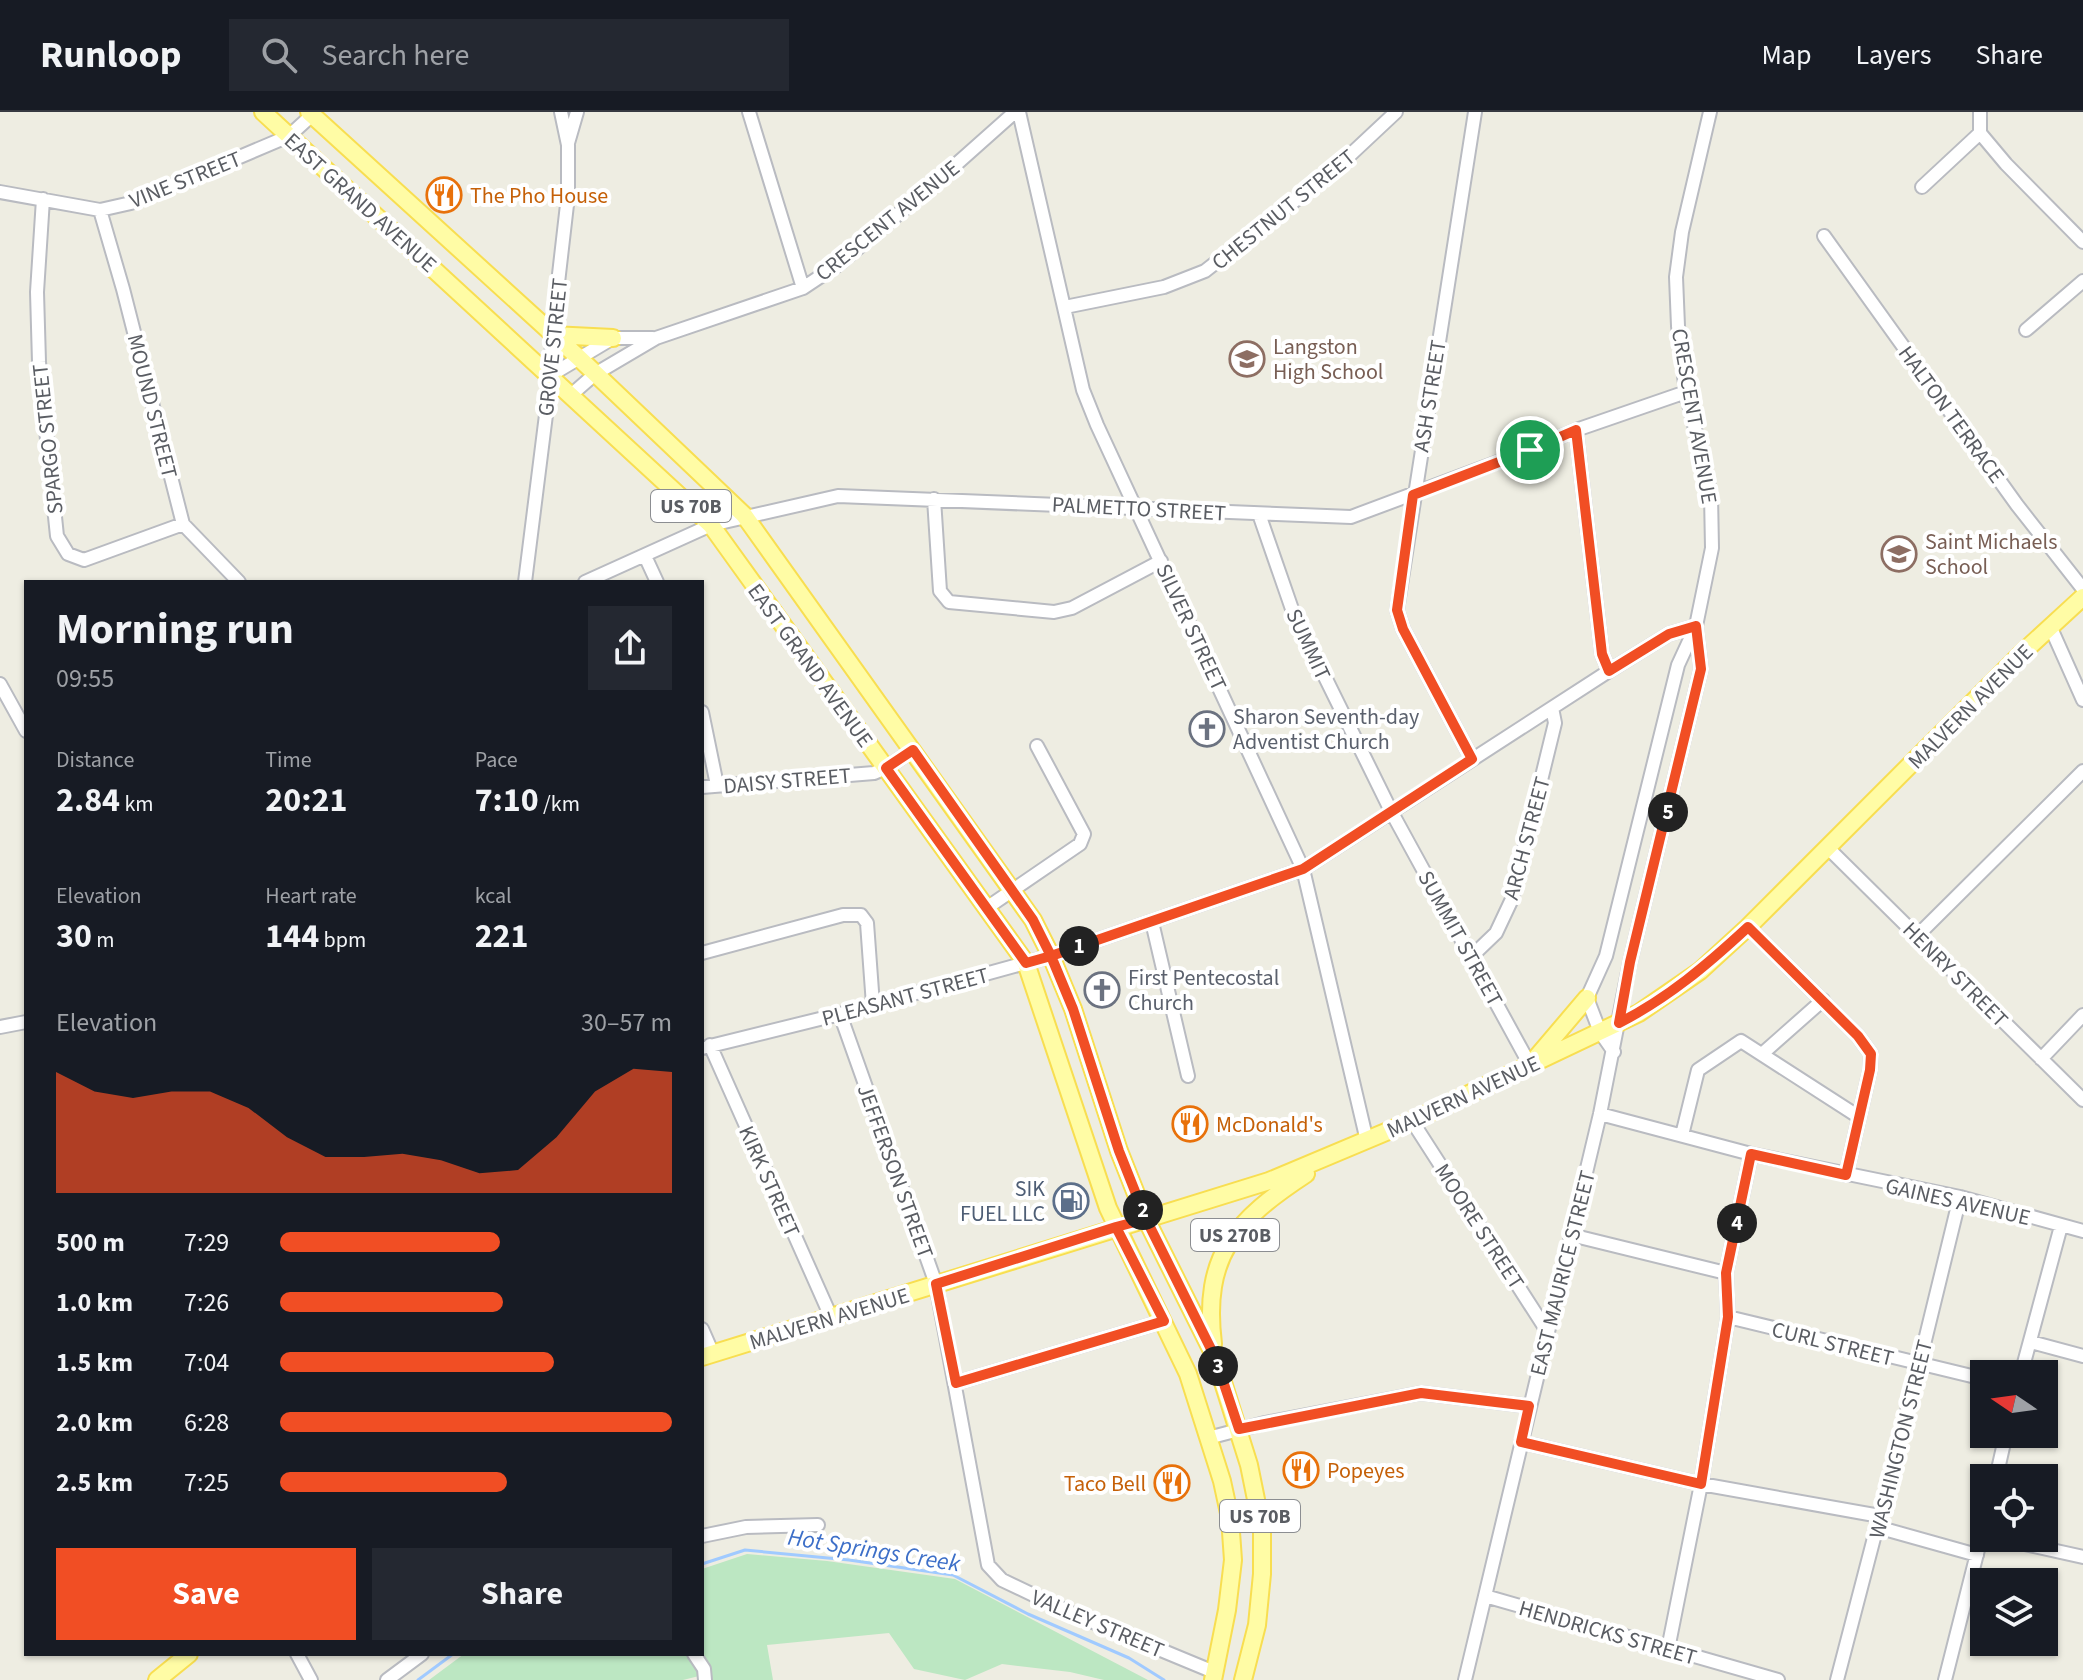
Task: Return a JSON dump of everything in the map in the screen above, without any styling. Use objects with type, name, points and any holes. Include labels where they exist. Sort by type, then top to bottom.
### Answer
[{"type":"main road","name":"EAST GRAND AVENUE","points":[[263,112],[711,525],[1026,963],[1090,1160],[1116,1227],[1188,1374],[1222,1481],[1230,1518],[1233,1560],[1227,1610],[1213,1676]]},
{"type":"main road","name":"EAST GRAND AVENUE","points":[[310,113],[578,357],[744,515],[1033,920],[1073,1009],[1119,1151],[1146,1219],[1215,1357],[1239,1429],[1262,1529],[1257,1625],[1243,1680]]},
{"type":"main road","points":[[552,335],[613,338]]},
{"type":"main road","name":"MALVERN AVENUE","points":[[708,1356],[1269,1181],[1412,1121],[1659,1002],[1700,971],[1748,927],[2050,626],[2083,597]]},
{"type":"main road","points":[[1530,1065],[1587,998]]},
{"type":"main road","name":"US 270B","points":[[1215,1357],[1211,1302],[1220,1259],[1232,1238],[1250,1215],[1274,1195],[1334,1156]]},
{"type":"main road","points":[[157,1680],[187,1656]]},
{"type":"street","name":"GROVE STREET","points":[[525,580],[551,375],[552,335],[568,196],[568,145],[561,112]]},
{"type":"street","points":[[568,145],[577,112]]},
{"type":"street","points":[[749,112],[803,288]]},
{"type":"street","name":"CRESCENT AVENUE","points":[[571,395],[595,374],[656,338],[803,288],[839,264],[1017,112]]},
{"type":"street","name":"SILVER STREET","points":[[1017,112],[1083,390],[1303,869],[1367,1141]]},
{"type":"street","name":"CHESTNUT STREET","points":[[1065,307],[1184,281],[1205,271],[1333,171],[1396,112]]},
{"type":"street","name":"ASH STREET","points":[[1472,759],[1403,629],[1397,610],[1475,112]]},
{"type":"street","name":"CRESCENT AVENUE","points":[[1587,998],[1606,956],[1678,665],[1696,626],[1712,548],[1711,495],[1686,392],[1676,277],[1682,232],[1710,112]]},
{"type":"street","points":[[1980,112],[1980,133],[2083,242]]},
{"type":"street","name":"VINE STREET","points":[[0,192],[100,210],[131,203],[289,136],[310,113]]},
{"type":"street","points":[[1922,187],[1980,133]]},
{"type":"street","name":"SPARGO STREET","points":[[43,199],[37,292],[39,362],[57,536],[68,554],[84,560],[183,524]]},
{"type":"street","name":"MOUND STREET","points":[[100,210],[183,524],[237,580]]},
{"type":"street","name":"HALTON TERRACE","points":[[1824,236],[2017,505],[2083,589]]},
{"type":"street","points":[[2026,330],[2083,281]]},
{"type":"street","name":"CRESCENT AVENUE","points":[[551,375],[613,338],[656,338]]},
{"type":"street","name":"PALMETTO STREET","points":[[590,580],[711,525],[744,515],[838,496],[1351,517],[1576,430],[1686,392]]},
{"type":"street","points":[[1576,430],[1602,654],[1609,671]]},
{"type":"street","points":[[934,499],[940,591],[949,602],[1054,612],[1072,608],[1161,561]]},
{"type":"street","name":"SUMMIT","points":[[1259,514],[1293,612],[1391,811]]},
{"type":"street","points":[[645,556],[656,580]]},
{"type":"street","name":"CRESCENT AVENUE","points":[[1619,1023],[1630,962],[1701,669],[1696,626]]},
{"type":"street","name":"PLEASANT STREET","points":[[706,1046],[840,1014],[1051,956],[1303,869],[1609,671],[1669,634],[1696,626]]},
{"type":"street","points":[[2050,626],[2083,700]]},
{"type":"street","points":[[0,684],[24,727]]},
{"type":"street","points":[[12,705],[24,701]]},
{"type":"street","name":"ARCH STREET","points":[[1472,956],[1496,933],[1512,899],[1555,723],[1552,708]]},
{"type":"street","points":[[704,722],[717,785]]},
{"type":"street","points":[[988,907],[1080,844],[1084,834],[1037,746]]},
{"type":"street","name":"DAISY STREET","points":[[704,787],[874,773],[913,750]]},
{"type":"street","points":[[1917,936],[2083,771]]},
{"type":"street","points":[[1644,803],[1668,809]]},
{"type":"street","name":"SUMMIT STREET","points":[[1391,811],[1530,1065]]},
{"type":"street","name":"HENRY STREET","points":[[1828,848],[2083,1100]]},
{"type":"street","points":[[704,952],[843,915],[861,915],[867,923],[873,1005]]},
{"type":"street","points":[[1152,922],[1188,1076]]},
{"type":"street","points":[[1748,927],[1858,1036],[1871,1054],[1846,1175]]},
{"type":"street","points":[[1606,956],[1630,962]]},
{"type":"street","points":[[1587,998],[1600,1032],[1614,1052]]},
{"type":"street","points":[[1762,1054],[1823,1000]]},
{"type":"street","name":"JEFFERSON STREET","points":[[840,1014],[936,1284],[988,1565]]},
{"type":"street","points":[[2041,1059],[2083,1015]]},
{"type":"street","points":[[0,1027],[24,1022]]},
{"type":"street","name":"EAST MAURICE STREET","points":[[1465,1680],[1619,1023]]},
{"type":"street","points":[[1682,1135],[1698,1070],[1741,1041],[1859,1117]]},
{"type":"street","name":"KIRK STREET","points":[[706,1046],[831,1317]]},
{"type":"street","name":"GAINES AVENUE","points":[[1600,1114],[1751,1154],[1960,1197],[2083,1231]]},
{"type":"street","name":"MOORE STREET","points":[[1412,1121],[1547,1331]]},
{"type":"street","points":[[1668,1649],[1701,1484],[1728,1317],[1726,1273],[1751,1154]]},
{"type":"street","name":"WASHINGTON STREET","points":[[1837,1680],[1960,1197]]},
{"type":"street","points":[[2025,1360],[2061,1226]]},
{"type":"street","points":[[1571,1235],[1726,1273]]},
{"type":"street","name":"CURL STREET","points":[[1728,1317],[1970,1376]]},
{"type":"street","points":[[956,1383],[1164,1321]]},
{"type":"street","points":[[2031,1342],[2083,1356]]},
{"type":"street","points":[[1208,1438],[1421,1393],[1529,1406]]},
{"type":"street","points":[[1521,1442],[1878,1522],[1977,1555]]},
{"type":"street","points":[[704,1536],[746,1527],[818,1525]]},
{"type":"street","points":[[2058,1551],[2083,1557]]},
{"type":"street","points":[[1945,1680],[1978,1552]]},
{"type":"street","name":"VALLEY STREET","points":[[988,1565],[1002,1580],[1213,1676]]},
{"type":"street","name":"HENDRICKS STREET","points":[[1485,1596],[1778,1680]]},
{"type":"street","points":[[298,1656],[311,1680]]},
{"type":"street","points":[[387,1680],[419,1656]]},
{"type":"street","points":[[695,1656],[704,1669],[705,1680]]},
{"type":"green space","points":[[747,1554],[827,1561],[955,1579],[1148,1680],[1104,1680],[1070,1672],[1002,1664],[965,1680],[914,1669],[889,1633],[767,1645],[773,1680],[711,1680],[701,1656],[704,1656],[704,1568]]},
{"type":"green space","points":[[461,1656],[688,1656],[699,1676],[683,1680],[429,1680]]},
{"type":"waterway","name":"Hot Springs Creek","points":[[704,1563],[745,1550],[849,1560],[953,1575],[1028,1614],[1129,1658],[1164,1680]]},
{"type":"waterway","name":"Hot Springs Creek","points":[[418,1680],[450,1656]]},
{"type":"place","name":"The Pho House","points":[[444,195]]},
{"type":"place","name":"Langston High School","points":[[1247,359]]},
{"type":"place","name":"Saint Michaels School","points":[[1899,554]]},
{"type":"place","name":"Sharon Seventh-day Adventist Church","points":[[1207,729]]},
{"type":"place","name":"First Pentecostal Church","points":[[1102,990]]},
{"type":"place","name":"McDonald's","points":[[1190,1124]]},
{"type":"place","name":"SIK FUEL LLC","points":[[1071,1201]]},
{"type":"place","name":"Popeyes","points":[[1301,1470]]},
{"type":"place","name":"Taco Bell","points":[[1172,1483]]},
{"type":"route","points":[[1530,450],[1413,495],[1397,610],[1403,629],[1472,759],[1303,869],[1051,956],[1026,963],[886,768],[913,750],[1033,920],[1046,945],[1051,956],[1073,1009],[1119,1151],[1146,1219],[1116,1227],[1164,1321],[956,1383],[936,1284],[1116,1227],[1146,1219],[1215,1357],[1239,1429],[1421,1393],[1529,1406],[1521,1442],[1701,1484],[1728,1317],[1726,1273],[1751,1154],[1846,1175],[1871,1054],[1858,1036],[1748,927],[1700,971],[1659,1002],[1619,1023],[1630,962],[1701,669],[1696,626],[1669,634],[1609,671],[1602,654],[1576,430],[1530,450]]}]
